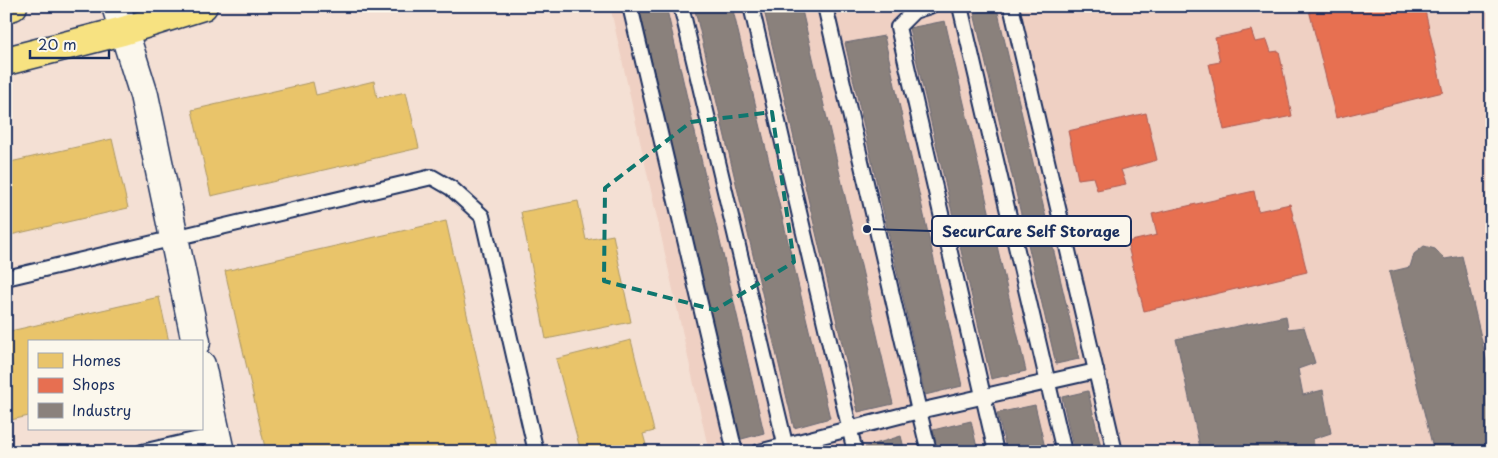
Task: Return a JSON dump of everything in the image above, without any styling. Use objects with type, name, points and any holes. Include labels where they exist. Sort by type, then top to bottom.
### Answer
[{"type":"main road","points":[[6,8],[13,6]]},
{"type":"main road","points":[[6,62],[119,19],[203,6]]},
{"type":"street","points":[[119,19],[144,95],[196,340]]},
{"type":"street","points":[[202,370],[218,443]]},
{"type":"lane","points":[[630,6],[735,452]]},
{"type":"lane","points":[[680,6],[786,448]]},
{"type":"lane","points":[[751,6],[854,452]]},
{"type":"lane","points":[[825,6],[929,452]]},
{"type":"lane","points":[[930,6],[914,11],[898,27],[996,452]]},
{"type":"lane","points":[[960,6],[1064,452]]},
{"type":"lane","points":[[1011,6],[1115,452]]},
{"type":"lane","points":[[6,278],[432,178],[451,188],[482,216],[536,452]]},
{"type":"lane","points":[[759,452],[786,448],[919,411],[1096,371]]},
{"type":"lane","points":[[142,452],[218,443]]},
{"type":"highlighted area","points":[[772,112],[794,262],[715,310],[604,281],[605,188],[691,122]]},
{"type":"shaded area","points":[[610,6],[1492,6],[1492,452],[709,452]]},
{"type":"building: Homes","points":[[374,81],[377,98],[406,92],[419,148],[211,196],[192,110],[313,82],[316,95]]},
{"type":"building: Homes","points":[[112,139],[128,208],[6,236],[6,163]]},
{"type":"building: Homes","points":[[578,201],[586,240],[613,235],[631,322],[546,339],[521,212]]},
{"type":"building: Homes","points":[[446,221],[498,452],[266,452],[225,271]]},
{"type":"building: Homes","points":[[159,297],[169,340],[28,340],[28,416],[6,421],[6,332]]},
{"type":"building: Homes","points":[[631,340],[654,431],[643,434],[648,452],[581,452],[556,359]]},
{"type":"building: Shops","points":[[1308,6],[1424,6],[1443,92],[1336,118]]},
{"type":"building: Shops","points":[[1251,30],[1255,42],[1267,40],[1271,52],[1279,51],[1292,116],[1224,130],[1209,64],[1220,62],[1215,38]]},
{"type":"building: Shops","points":[[1146,113],[1157,160],[1121,170],[1126,184],[1097,190],[1093,177],[1078,179],[1068,131]]},
{"type":"building: Shops","points":[[1254,191],[1258,211],[1290,204],[1307,272],[1144,311],[1127,242],[1157,235],[1152,214]]},
{"type":"building: Industry","points":[[666,6],[764,433],[738,440],[639,7]]},
{"type":"building: Industry","points":[[694,6],[732,6],[830,418],[794,428]]},
{"type":"building: Industry","points":[[763,6],[801,6],[893,404],[858,412]]},
{"type":"building: Industry","points":[[997,8],[1079,359],[1056,364],[974,13]]},
{"type":"building: Industry","points":[[945,21],[1026,371],[991,379],[909,28]]},
{"type":"building: Industry","points":[[884,36],[962,386],[925,395],[845,43]]},
{"type":"building: Industry","points":[[1424,246],[1435,249],[1445,259],[1462,256],[1492,384],[1492,443],[1462,452],[1434,452],[1389,272],[1410,267],[1414,254]]},
{"type":"building: Industry","points":[[1286,316],[1288,329],[1304,327],[1315,363],[1298,369],[1303,395],[1323,390],[1331,433],[1313,439],[1315,452],[1201,452],[1176,339]]},
{"type":"building: Industry","points":[[1088,391],[1102,452],[1074,452],[1062,397]]},
{"type":"building: Industry","points":[[1035,405],[1046,452],[1007,452],[997,413]]},
{"type":"building: Industry","points":[[971,421],[978,452],[938,452],[933,430]]},
{"type":"building: Industry","points":[[901,436],[905,452],[866,452],[865,447]]},
{"type":"place","name":"SecurCare Self Storage","points":[[867,229]]}]
